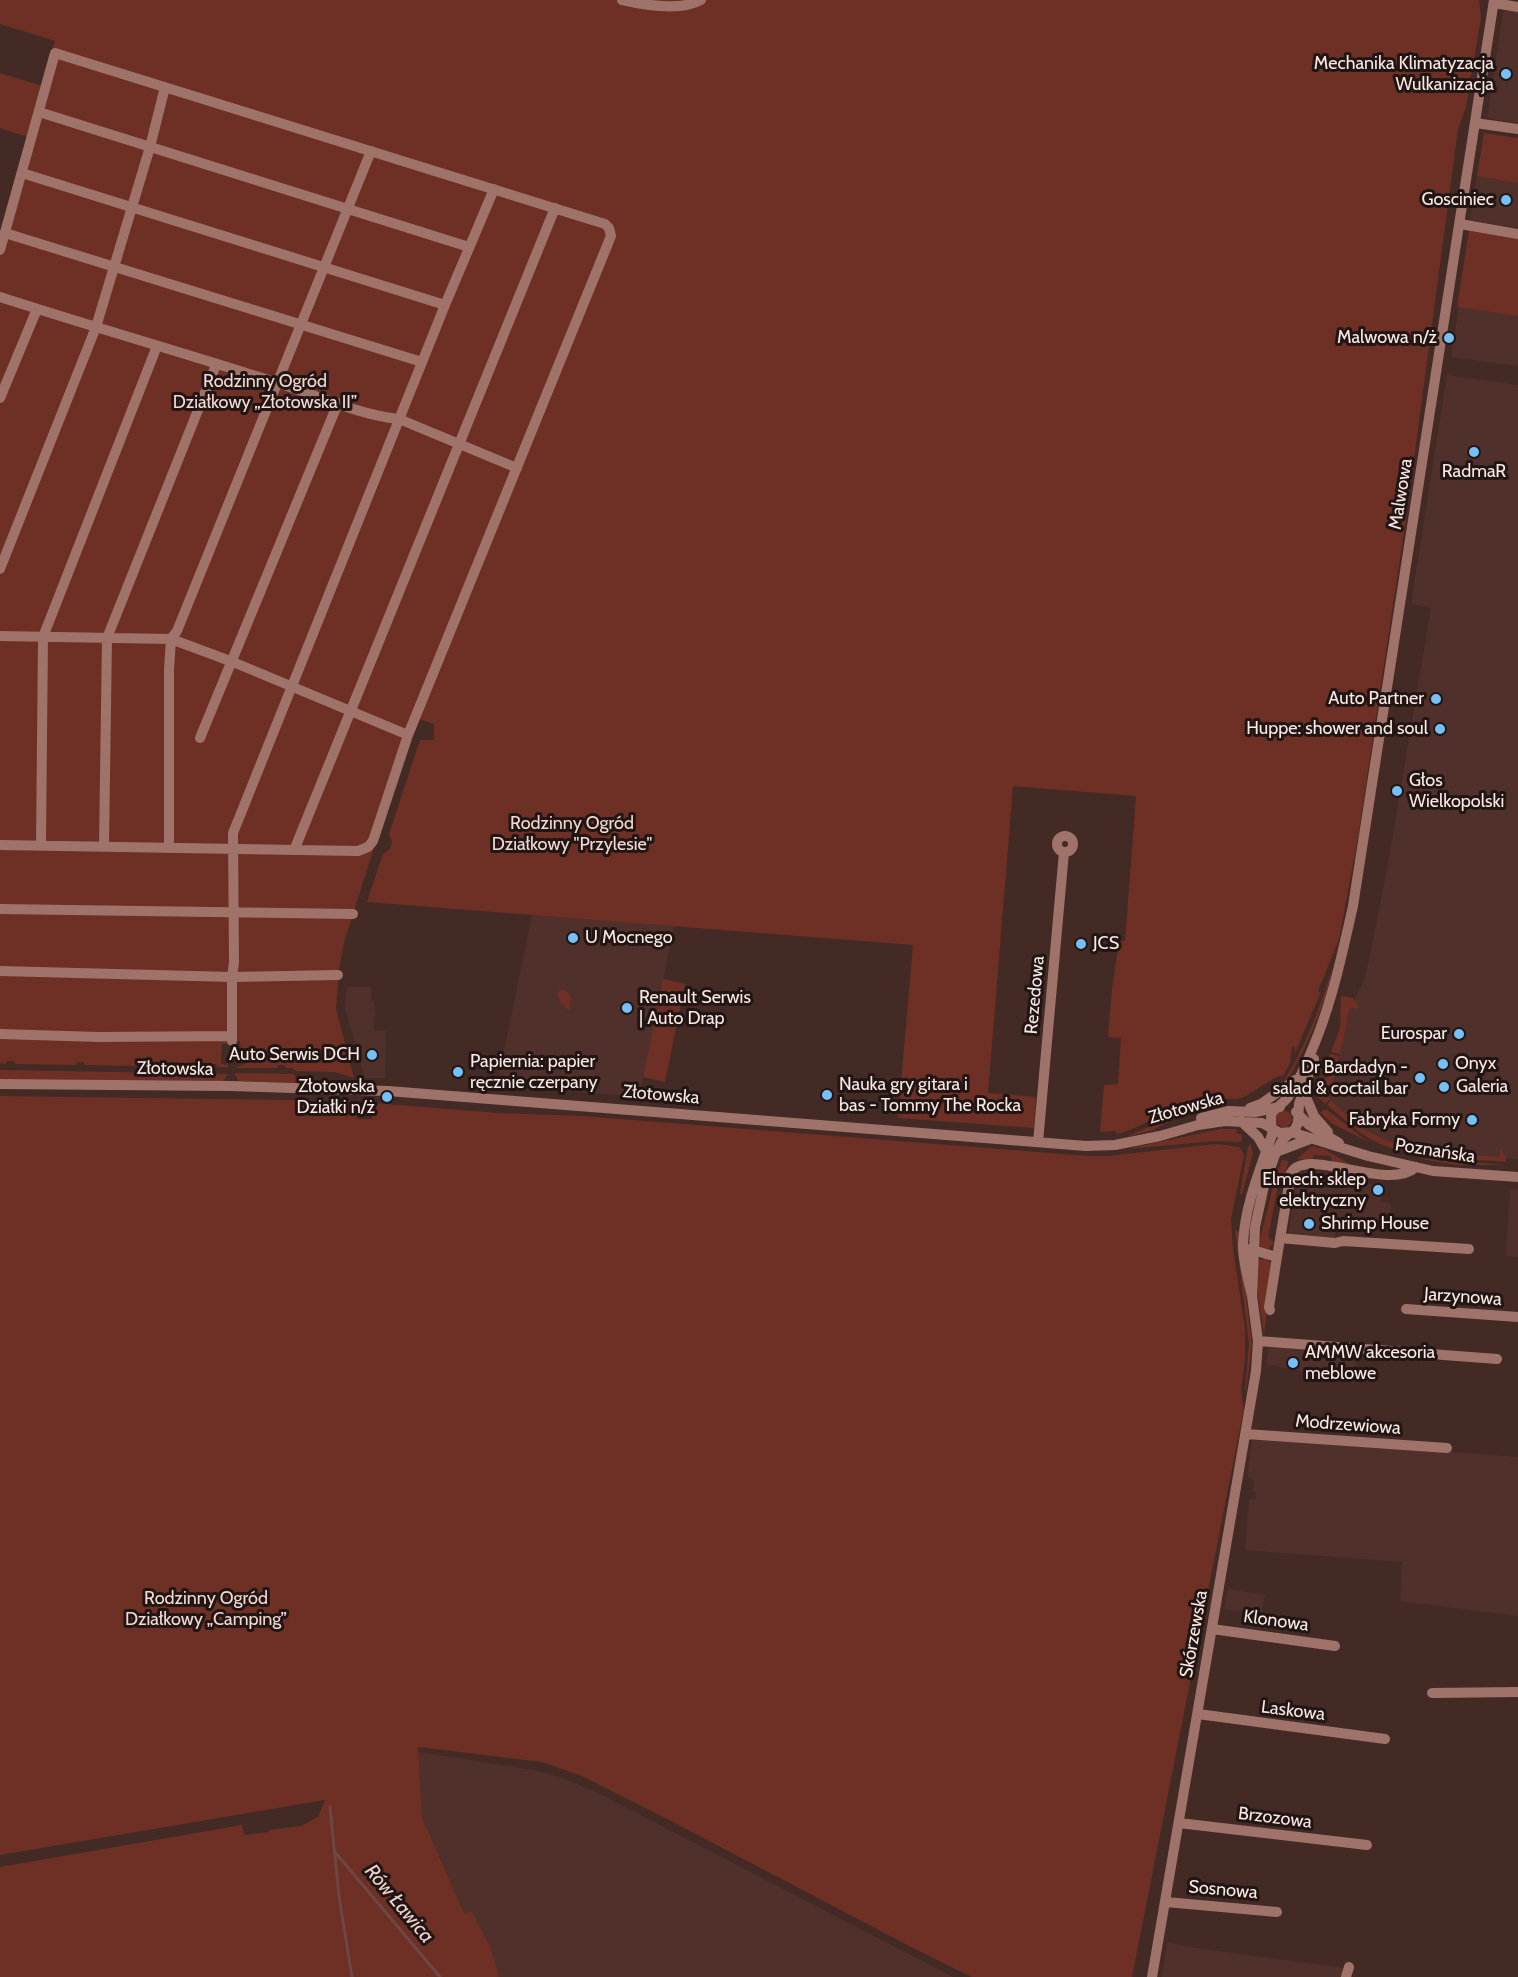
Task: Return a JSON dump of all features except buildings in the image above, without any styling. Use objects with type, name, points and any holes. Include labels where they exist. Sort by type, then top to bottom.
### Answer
[{"type":"street","points":[[622,0],[643,4],[687,6],[702,0]]},
{"type":"street","points":[[1494,2],[1518,7]]},
{"type":"street","name":"Malwowa","points":[[1298,1115],[1304,1090],[1328,1021],[1361,862],[1494,2]]},
{"type":"street","points":[[0,250],[55,53],[605,224],[609,228],[610,236],[408,735],[373,841],[368,847],[358,851],[295,848],[0,845]]},
{"type":"street","points":[[0,569],[96,327],[150,147],[165,87]]},
{"type":"street","points":[[39,112],[469,247]]},
{"type":"street","points":[[1475,123],[1518,129]]},
{"type":"street","points":[[169,847],[171,639],[177,631],[371,151]]},
{"type":"street","points":[[22,173],[445,305]]},
{"type":"street","points":[[0,1034],[232,1038],[233,833],[445,305],[494,189]]},
{"type":"street","points":[[295,848],[555,208]]},
{"type":"street","points":[[1460,224],[1518,234]]},
{"type":"street","points":[[5,233],[422,362]]},
{"type":"street","points":[[0,297],[387,418],[399,419],[517,468]]},
{"type":"street","points":[[0,398],[37,309]]},
{"type":"street","points":[[40,845],[43,637],[157,346]]},
{"type":"street","points":[[104,846],[107,638],[216,365]]},
{"type":"street","points":[[200,738],[338,403]]},
{"type":"street","points":[[0,636],[171,639],[233,662],[408,735]]},
{"type":"street","name":"Rezedowa","points":[[1038,1142],[1064,852]]},
{"type":"street","points":[[0,909],[353,914]]},
{"type":"street","points":[[0,971],[232,977],[338,975]]},
{"type":"street","name":"Malwowa","points":[[1279,1107],[1288,1097],[1298,1079],[1318,1035],[1333,992]]},
{"type":"street","points":[[1242,1116],[1298,1079]]},
{"type":"street","name":"Złotowska","points":[[0,1084],[231,1086],[388,1091],[1099,1146],[1138,1140],[1158,1131],[1221,1112],[1242,1116],[1273,1128]]},
{"type":"street","points":[[1304,1090],[1317,1120],[1347,1148]]},
{"type":"street","points":[[1298,1115],[1298,1124],[1291,1132],[1280,1133],[1273,1128],[1271,1117],[1274,1110],[1279,1107],[1290,1107],[1309,1125],[1347,1148]]},
{"type":"street","name":"Złotowska","points":[[1242,1116],[1279,1107]]},
{"type":"street","name":"Złotowska","points":[[1242,1116],[1271,1151]]},
{"type":"street","name":"Skórzewska","points":[[1152,1977],[1256,1371],[1258,1341],[1248,1248],[1255,1227],[1271,1151],[1273,1128]]},
{"type":"street","name":"Poznańska","points":[[1291,1132],[1433,1171],[1518,1177]]},
{"type":"street","name":"Skórzewska","points":[[1271,1151],[1291,1132]]},
{"type":"street","points":[[1271,1151],[1306,1137]]},
{"type":"street","points":[[1270,1310],[1291,1173],[1297,1165],[1340,1167],[1383,1175],[1403,1174],[1416,1167]]},
{"type":"street","points":[[1280,1238],[1469,1249]]},
{"type":"street","points":[[1248,1248],[1277,1257]]},
{"type":"street","name":"Jarzynowa","points":[[1406,1309],[1518,1317]]},
{"type":"street","points":[[1258,1341],[1497,1359]]},
{"type":"street","name":"Modrzewiowa","points":[[1246,1434],[1447,1448]]},
{"type":"street","name":"Klonowa","points":[[1212,1629],[1335,1646]]},
{"type":"street","points":[[1432,1693],[1518,1692]]},
{"type":"street","name":"Laskowa","points":[[1198,1713],[1385,1739]]},
{"type":"street","name":"Brzozowa","points":[[1179,1823],[1367,1845]]},
{"type":"street","name":"Sosnowa","points":[[1166,1902],[1276,1912]]},
{"type":"shaded area","points":[[1510,9],[1518,10],[1518,123],[1487,118],[1491,93],[1498,94],[1499,87],[1492,85],[1503,12]]},
{"type":"shaded area","name":"Gosciniec","points":[[1477,176],[1518,183],[1518,228],[1470,220]]},
{"type":"shaded area","points":[[1459,307],[1518,316],[1518,366],[1451,357]]},
{"type":"shaded area","points":[[1447,375],[1518,385],[1518,1159],[1408,1150],[1363,1129],[1329,1100],[1350,1007],[1364,981],[1368,965],[1388,864],[1431,608],[1411,604]]},
{"type":"shaded area","points":[[532,915],[674,926],[639,1097],[497,1085]]},
{"type":"shaded area","name":"Auto Serwis DCH","points":[[347,987],[371,987],[371,1001],[374,1001],[376,1016],[373,1017],[374,1031],[386,1031],[385,1078],[365,1078],[345,1008]]},
{"type":"shaded area","points":[[1305,1171],[1354,1177],[1360,1183],[1382,1185],[1380,1202],[1391,1203],[1389,1221],[1336,1217],[1335,1239],[1288,1236],[1297,1178]]},
{"type":"shaded area","points":[[1510,1189],[1518,1190],[1518,1257],[1506,1256]]},
{"type":"shaded area","points":[[1269,1347],[1356,1353],[1355,1380],[1266,1364]]},
{"type":"shaded area","points":[[1253,1437],[1518,1457],[1518,1616],[1400,1601],[1402,1562],[1245,1550],[1249,1499],[1256,1499],[1256,1492],[1253,1491],[1254,1481],[1247,1476]]},
{"type":"shaded area","points":[[1228,1589],[1265,1595],[1261,1614],[1224,1609]]},
{"type":"shaded area","points":[[418,1752],[539,1771],[565,1779],[598,1793],[953,1977],[499,1977],[491,1948],[472,1912],[465,1914],[422,1817]]},
{"type":"shaded area","points":[[1167,1942],[1195,1948],[1344,1968],[1341,1977],[1162,1977]]},
{"type":"green space","points":[[0,0],[1479,0],[1481,17],[1466,107],[1458,129],[1406,519],[1357,843],[1339,939],[1318,991],[1321,993],[1294,1055],[1295,1047],[1292,1047],[1290,1063],[1283,1076],[1276,1077],[1238,1099],[1224,1099],[1223,1096],[1205,1098],[1205,1101],[1173,1111],[1125,1132],[1116,1134],[1116,1131],[1100,1132],[1104,1085],[1118,1084],[1121,1038],[1108,1037],[1119,941],[1125,941],[1136,796],[1013,786],[988,1093],[1036,1097],[1034,1128],[898,1118],[913,945],[367,902],[383,854],[390,849],[392,842],[389,834],[420,740],[434,740],[434,724],[419,719],[380,829],[344,942],[339,969],[336,1009],[354,1078],[335,1072],[296,1071],[284,1065],[278,1065],[277,1068],[235,1068],[247,1063],[241,1055],[240,1041],[229,1041],[228,1044],[222,1044],[221,1064],[228,1065],[228,1067],[217,1067],[216,1064],[210,1064],[208,1067],[146,1066],[145,1063],[138,1063],[137,1066],[85,1065],[83,1062],[77,1062],[76,1065],[15,1064],[14,1061],[7,1061],[6,1064],[0,1063],[0,237],[28,137],[0,128],[0,73],[42,86],[55,41],[0,24]]},
{"type":"green space","points":[[1484,133],[1518,138],[1518,183],[1477,176]]},
{"type":"green space","points":[[1469,231],[1518,239],[1518,316],[1457,307]]},
{"type":"green space","points":[[1331,972],[1325,998],[1314,1028],[1287,1080],[1285,1079],[1311,1027]]},
{"type":"green space","points":[[663,979],[685,984],[665,1082],[643,1077]]},
{"type":"green space","points":[[560,990],[565,990],[571,996],[570,1011],[561,1004],[557,994]]},
{"type":"green space","points":[[1341,996],[1353,998],[1358,1006],[1357,1009],[1350,1007],[1340,1054],[1331,1052],[1340,1029]]},
{"type":"green space","points":[[1330,1054],[1339,1056],[1336,1070],[1321,1078]]},
{"type":"green space","points":[[0,1070],[228,1074],[223,1081],[0,1079]]},
{"type":"green space","points":[[234,1073],[293,1074],[296,1076],[295,1083],[239,1081]]},
{"type":"green space","points":[[1335,1073],[1326,1104],[1317,1097],[1316,1092],[1320,1081]]},
{"type":"green space","name":"Rodzinny Ogród Działkowy „Camping”","points":[[0,1096],[356,1101],[357,1119],[372,1119],[373,1103],[497,1113],[582,1116],[1088,1156],[1108,1156],[1216,1144],[1240,1147],[1244,1155],[1231,1219],[1245,1329],[1245,1360],[1241,1390],[1244,1412],[1132,1977],[972,1977],[582,1776],[542,1762],[418,1747],[422,1817],[464,1913],[472,1912],[491,1948],[499,1977],[0,1977],[0,1867],[242,1825],[244,1835],[301,1826],[318,1817],[325,1800],[0,1855]]},
{"type":"green space","points":[[1331,1101],[1363,1129],[1408,1150],[1499,1157],[1500,1150],[1503,1150],[1506,1162],[1421,1155],[1388,1147],[1372,1140],[1355,1128],[1327,1105]]},
{"type":"green space","points":[[1327,1110],[1367,1141],[1333,1124],[1321,1113]]},
{"type":"green space","points":[[1284,1111],[1290,1113],[1292,1119],[1290,1125],[1284,1127],[1278,1125],[1276,1119],[1278,1113]]},
{"type":"green space","points":[[1175,1115],[1176,1118],[1153,1130],[1126,1137]]},
{"type":"green space","points":[[1221,1129],[1237,1129],[1236,1133],[1242,1135],[1242,1140],[1126,1149]]},
{"type":"green space","points":[[1251,1144],[1253,1154],[1242,1194],[1240,1194],[1248,1146]]},
{"type":"green space","points":[[1312,1146],[1324,1149],[1351,1165],[1334,1163],[1331,1156],[1314,1155],[1312,1160],[1297,1159]]},
{"type":"green space","points":[[1416,1158],[1506,1165],[1456,1165]]},
{"type":"green space","points":[[1282,1160],[1288,1161],[1284,1182],[1278,1185],[1268,1237],[1274,1243],[1268,1249],[1260,1247],[1259,1243]]},
{"type":"green space","points":[[1235,1230],[1238,1231],[1252,1344],[1246,1391],[1249,1344]]},
{"type":"green space","points":[[1266,1259],[1272,1264],[1264,1335],[1257,1290],[1258,1262]]},
{"type":"waterway","name":"Rów Ławica","points":[[330,1807],[339,1896],[352,1977]]},
{"type":"waterway","name":"Rów Ławica","points":[[335,1852],[440,1977]]},
{"type":"place","name":"Mechanika Klimatyzacja Wulkanizacja","points":[[1506,74]]},
{"type":"place","name":"Gosciniec","points":[[1506,200]]},
{"type":"place","name":"Malwowa n/ż","points":[[1449,338]]},
{"type":"place","name":"RadmaR","points":[[1474,452]]},
{"type":"place","name":"Auto Partner","points":[[1436,699]]},
{"type":"place","name":"Huppe: shower and soul","points":[[1440,729]]},
{"type":"place","name":"Głos Wielkopolski","points":[[1397,791]]},
{"type":"place","name":"U Mocnego","points":[[573,938]]},
{"type":"place","name":"JCS","points":[[1081,944]]},
{"type":"place","name":"Renault Serwis | Auto Drap","points":[[627,1008]]},
{"type":"place","name":"Eurospar","points":[[1459,1034]]},
{"type":"place","name":"Auto Serwis DCH","points":[[372,1055]]},
{"type":"place","name":"Onyx","points":[[1443,1064]]},
{"type":"place","name":"Papiernia: papier ręcznie czerpany","points":[[458,1072]]},
{"type":"place","name":"Dr Bardadyn - salad & coctail bar","points":[[1420,1078]]},
{"type":"place","name":"Galeria","points":[[1444,1087]]},
{"type":"place","name":"Nauka gry gitara i bas - Tommy The Rocka","points":[[827,1095]]},
{"type":"place","name":"Złotowska Działki n/ż","points":[[387,1097]]},
{"type":"place","name":"Fabryka Formy","points":[[1472,1120]]},
{"type":"place","name":"Elmech: sklep elektryczny","points":[[1378,1190]]},
{"type":"place","name":"Shrimp House","points":[[1309,1224]]},
{"type":"place","name":"AMMW akcesoria meblowe","points":[[1293,1363]]},
{"type":"park label","name":"Rodzinny Ogród Działkowy „Złotowska II”","points":[[265,392]]},
{"type":"park label","name":"Rodzinny Ogród Działkowy \"Przylesie\"","points":[[572,834]]}]
